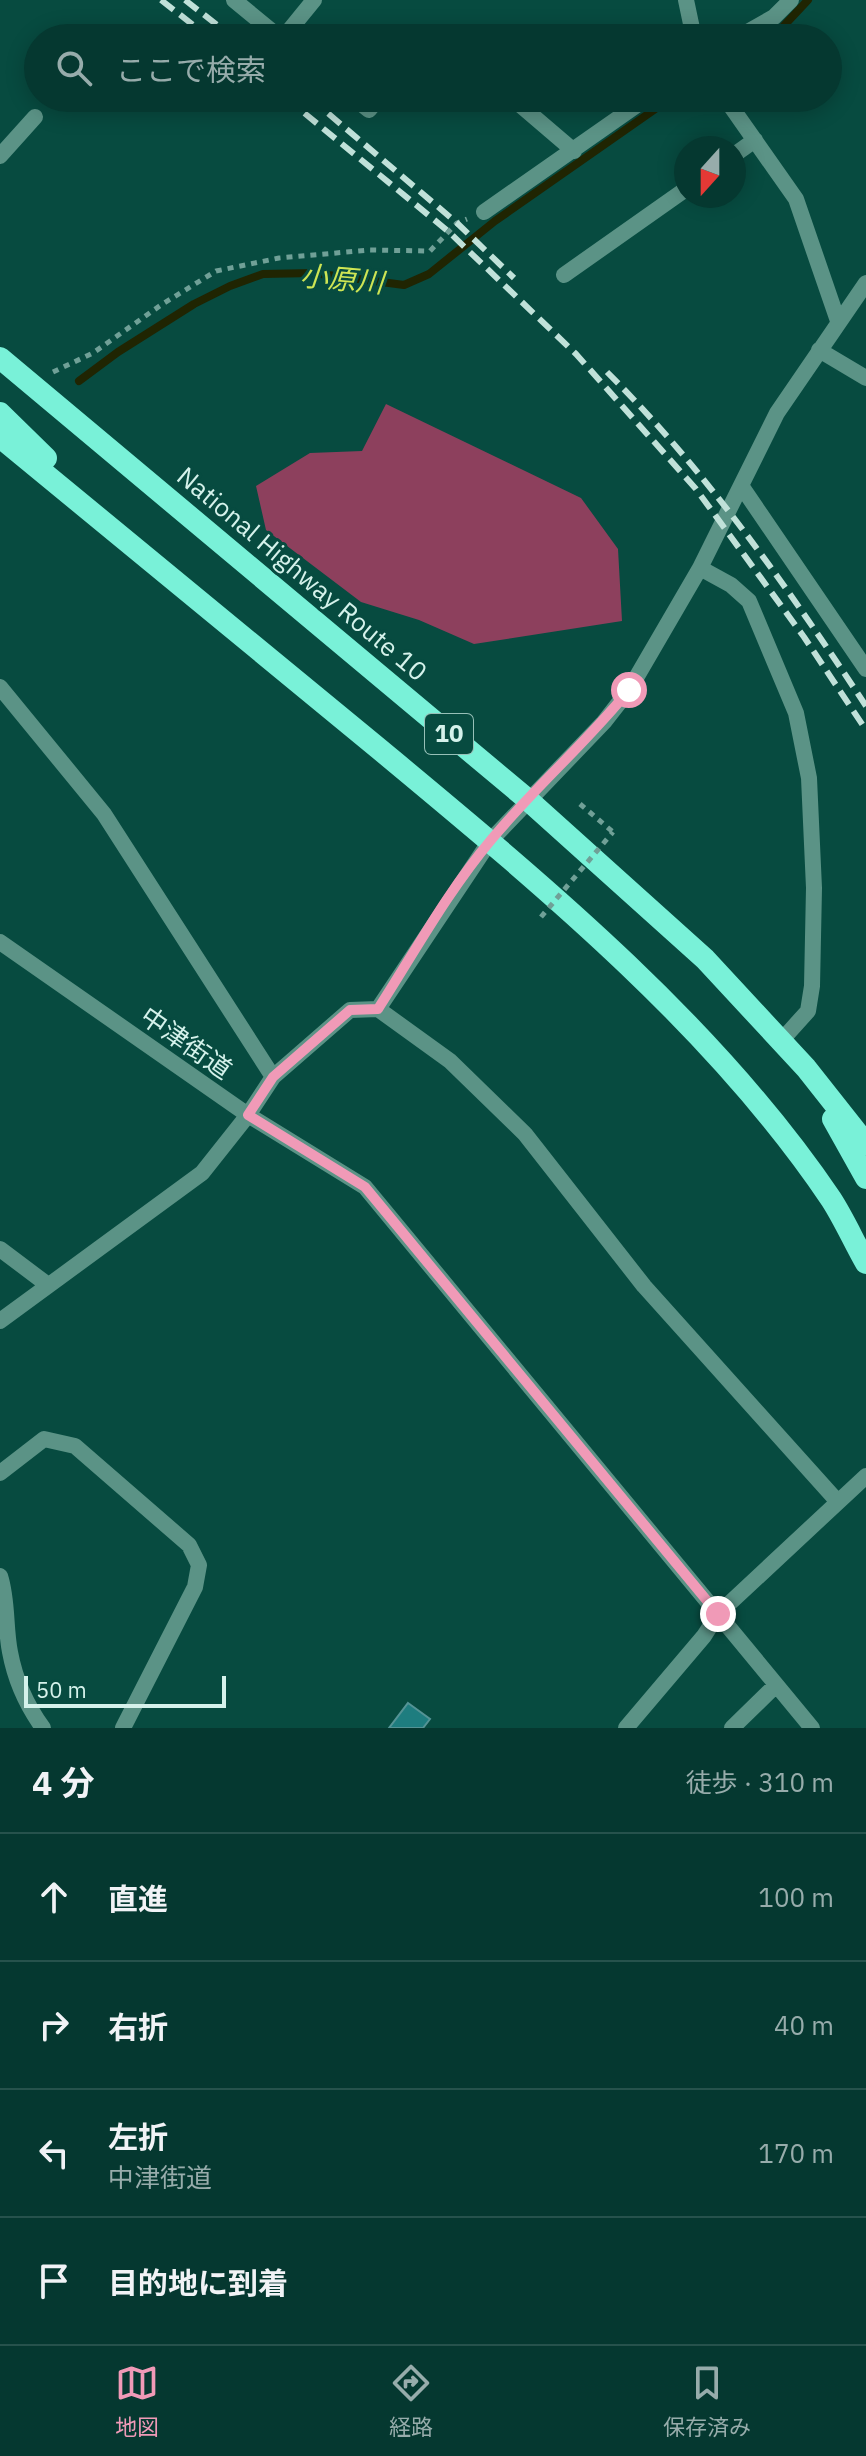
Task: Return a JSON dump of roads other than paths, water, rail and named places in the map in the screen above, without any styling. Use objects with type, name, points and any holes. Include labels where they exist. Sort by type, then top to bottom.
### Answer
[{"type":"highway","name":"National Highway Route 10","points":[[0,358],[527,799],[705,959],[801,1062],[866,1144]]},
{"type":"highway","name":"10","points":[[0,413],[126,538]]},
{"type":"highway","name":"10","points":[[0,437],[490,841],[653,990],[770,1118],[832,1201],[866,1263]]},
{"type":"highway","points":[[801,1062],[866,1178]]},
{"type":"street","points":[[234,0],[264,24]]},
{"type":"street","points":[[294,24],[314,0]]},
{"type":"street","points":[[686,0],[691,24]]},
{"type":"street","points":[[762,24],[791,0]]},
{"type":"street","points":[[528,112],[574,151]]},
{"type":"street","points":[[484,212],[628,112]]},
{"type":"street","points":[[735,112],[796,199],[838,321]]},
{"type":"street","points":[[0,156],[35,117]]},
{"type":"street","points":[[746,146],[755,140]]},
{"type":"street","points":[[564,275],[674,197]]},
{"type":"street","points":[[378,1009],[490,841],[604,722],[629,690],[700,568],[777,413],[866,283]]},
{"type":"street","points":[[819,350],[866,378]]},
{"type":"street","points":[[742,487],[866,669]]},
{"type":"street","points":[[700,568],[731,585],[749,601],[796,713],[809,778],[814,888],[812,986],[808,1011],[781,1041]]},
{"type":"street","points":[[0,687],[104,814],[273,1077]]},
{"type":"street","name":"中津街道","points":[[0,942],[248,1115],[365,1187],[812,1728]]},
{"type":"street","points":[[0,1321],[202,1173],[248,1115],[273,1077],[350,1010],[378,1009],[450,1061],[525,1134],[644,1286],[838,1502]]},
{"type":"street","points":[[0,1249],[48,1285]]},
{"type":"street","points":[[0,1473],[44,1439],[75,1446],[189,1545],[199,1565],[195,1587],[123,1728]]},
{"type":"street","points":[[626,1728],[704,1636],[718,1614],[866,1476]]},
{"type":"street","points":[[0,1576],[5,1590],[10,1652],[21,1691],[43,1728]]},
{"type":"street","points":[[732,1728],[775,1686]]},
{"type":"waterway","name":"小原川","points":[[786,24],[808,0]]},
{"type":"waterway","name":"小原川","points":[[79,381],[194,304],[263,274],[313,273],[404,285],[429,274],[495,221],[651,112]]},
{"type":"railway","points":[[161,0],[192,24]]},
{"type":"railway","points":[[185,0],[216,24]]},
{"type":"railway","points":[[303,112],[449,232],[576,354],[696,489],[804,637],[866,730]]},
{"type":"railway","points":[[326,112],[457,223],[514,278]]},
{"type":"railway","points":[[607,372],[679,450],[745,532],[866,706]]}]
